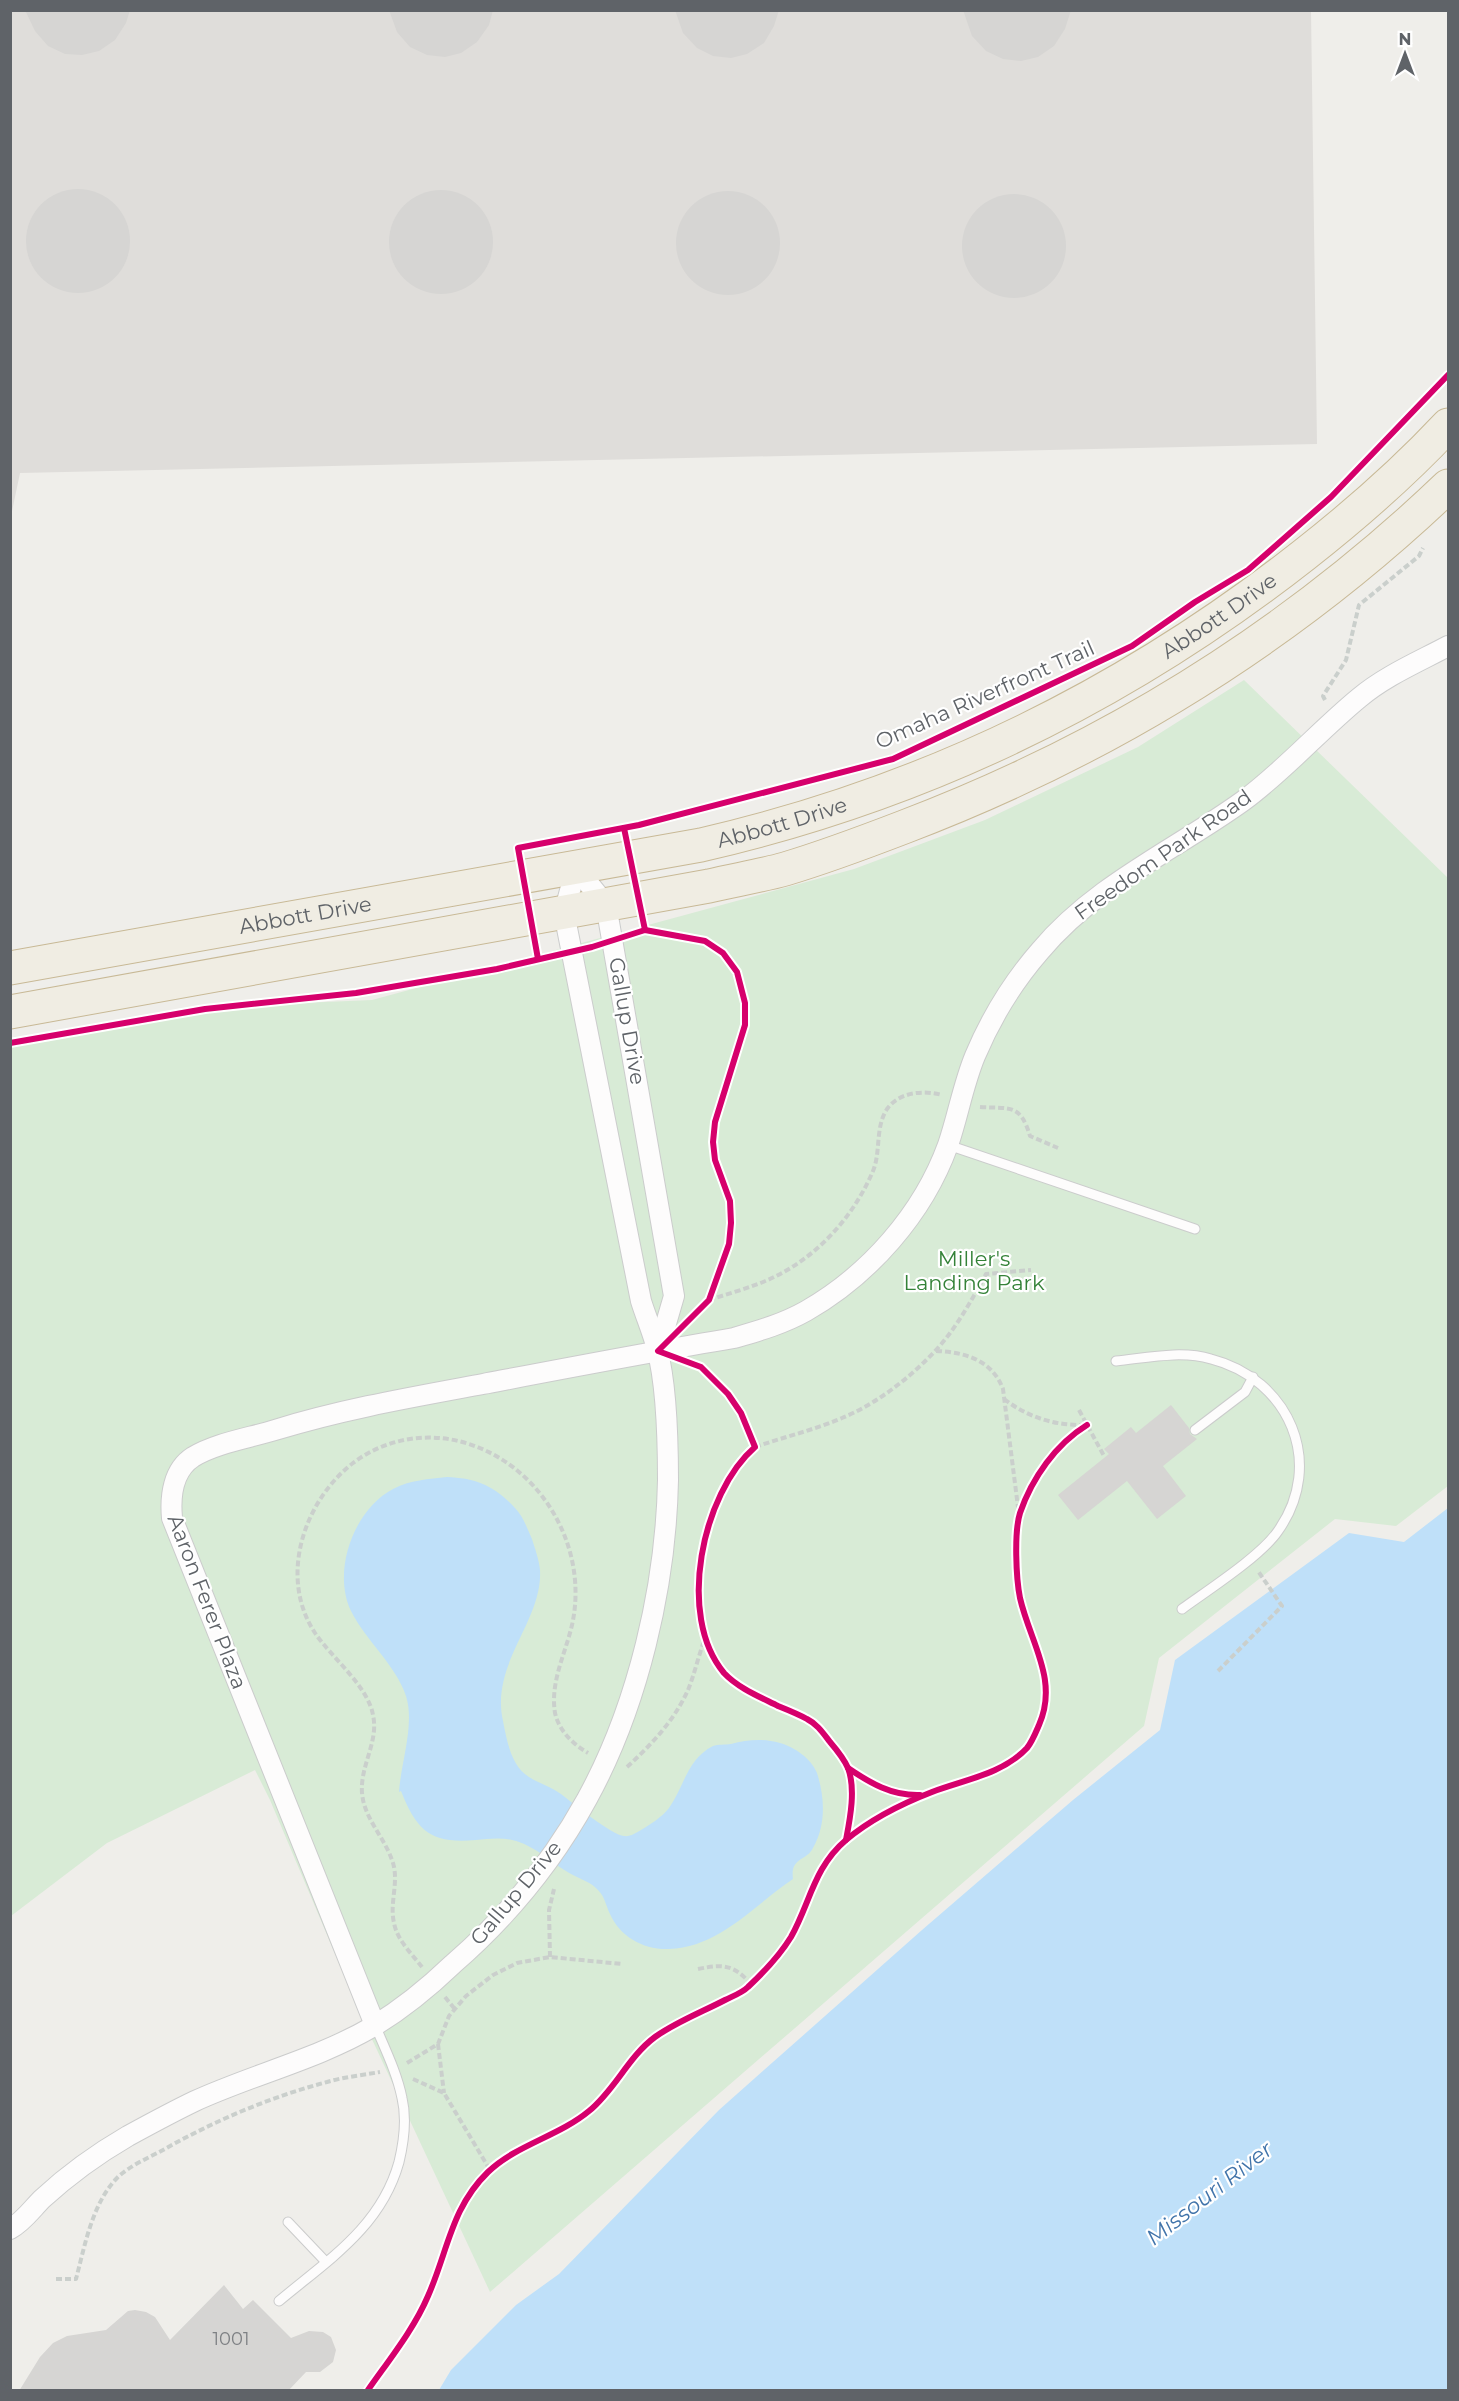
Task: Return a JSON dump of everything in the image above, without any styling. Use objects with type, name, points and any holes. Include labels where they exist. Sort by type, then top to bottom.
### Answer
[{"type":"highway","name":"Abbott Drive","points":[[10,968],[701,845],[764,830],[862,799],[955,763],[1032,728],[1112,686],[1185,642],[1257,592],[1368,504],[1449,425]]},
{"type":"highway","name":"Abbott Drive","points":[[10,1012],[606,905],[784,869],[871,839],[964,804],[1052,765],[1132,722],[1217,671],[1336,586],[1449,486]]},
{"type":"street","name":"Freedom Park Road","points":[[658,1351],[734,1338],[767,1329],[805,1311],[843,1287],[873,1261],[898,1232],[936,1172],[948,1145],[974,1058],[993,1019],[1018,979],[1041,949],[1080,910],[1120,881],[1245,800],[1360,697],[1388,678],[1449,646]]},
{"type":"street","name":"Gallup Drive","points":[[576,868],[606,905],[674,1296],[658,1351]]},
{"type":"street","name":"Gallup Drive","points":[[10,2229],[73,2172],[125,2138],[195,2101],[328,2050],[375,2025],[433,1982],[472,1948],[508,1910],[542,1868],[587,1800],[604,1762],[629,1698],[648,1635],[661,1578],[667,1518],[668,1460],[666,1413],[658,1351],[641,1301],[564,913],[576,868]]},
{"type":"street","name":"Aaron Ferer Plaza","points":[[375,2025],[172,1518],[171,1505],[177,1478],[183,1466],[201,1453],[297,1423],[377,1403],[658,1351]]},
{"type":"lane","points":[[948,1145],[1195,1229]]},
{"type":"lane","points":[[1116,1361],[1183,1355],[1230,1364],[1253,1377],[1269,1391],[1283,1408],[1294,1429],[1299,1474],[1289,1514],[1277,1534],[1182,1609]]},
{"type":"lane","points":[[1195,1430],[1245,1392],[1253,1377]]},
{"type":"lane","points":[[279,2301],[369,2222],[383,2204],[393,2182],[403,2147],[405,2124],[403,2099],[375,2025]]},
{"type":"lane","points":[[288,2222],[326,2262]]},
{"type":"path","points":[[1336,719],[1323,696],[1346,660],[1359,605],[1419,556],[1424,544],[1416,517]]},
{"type":"path","points":[[709,1300],[774,1277],[800,1263],[827,1239],[851,1211],[865,1188],[874,1168],[880,1128],[886,1110],[897,1099],[909,1094],[928,1093],[983,1107],[1004,1106],[1016,1110],[1026,1121],[1030,1136],[1058,1148]]},
{"type":"path","points":[[747,1454],[755,1447],[811,1431],[845,1417],[879,1398],[935,1351],[955,1326],[986,1274],[1031,1270]]},
{"type":"path","points":[[702,1307],[709,1300],[713,1291]]},
{"type":"path","points":[[935,1351],[955,1352],[975,1358],[998,1376],[1004,1399],[1019,1525]]},
{"type":"path","points":[[1004,1399],[1015,1408],[1053,1423],[1064,1426],[1087,1425]]},
{"type":"path","points":[[1079,1410],[1104,1456]]},
{"type":"path","points":[[1078,1431],[1087,1425]]},
{"type":"path","points":[[454,2008],[397,1934],[392,1912],[395,1873],[392,1859],[365,1808],[362,1782],[374,1740],[373,1712],[366,1696],[353,1678],[314,1631],[304,1609],[297,1559],[310,1515],[325,1491],[341,1472],[364,1455],[387,1444],[413,1438],[441,1439],[468,1444],[497,1456],[519,1471],[541,1493],[568,1540],[574,1570],[575,1600],[572,1624],[556,1679],[556,1715],[572,1743],[604,1762],[624,1770],[649,1746],[680,1704],[689,1688],[706,1636]]},
{"type":"path","points":[[751,1439],[755,1447]]},
{"type":"path","points":[[1019,1515],[1023,1506]]},
{"type":"path","points":[[1218,1671],[1282,1606],[1249,1558]]},
{"type":"path","points":[[703,1628],[710,1645]]},
{"type":"path","points":[[550,1957],[549,1910],[558,1881]]},
{"type":"path","points":[[56,2279],[76,2279],[86,2238],[99,2206],[117,2178],[196,2131],[268,2101],[327,2082],[393,2069],[419,2057],[438,2043],[454,2008],[466,1996],[501,1971],[517,1963],[550,1957],[622,1964]]},
{"type":"path","points":[[698,1969],[717,1966],[731,1967],[751,1983]]},
{"type":"path","points":[[745,1990],[759,1976]]},
{"type":"path","points":[[438,2043],[444,2093],[490,2170]]},
{"type":"path","points":[[393,2069],[444,2093]]},
{"type":"path","points":[[482,2178],[499,2164]]},
{"type":"shaded area","points":[[11,11],[1311,11],[1317,444],[20,473],[11,516]]},
{"type":"green space","name":"Miller's Landing Park","points":[[1244,680],[1448,878],[1448,1486],[1396,1526],[1335,1519],[1159,1658],[1144,1726],[490,2292],[363,2020],[270,1800],[255,1770],[107,1843],[11,1916],[11,1043],[233,1006],[372,1000],[854,869],[985,820],[1138,747]]},
{"type":"water","points":[[447,1477],[476,1481],[508,1500],[523,1518],[538,1558],[539,1589],[534,1607],[510,1661],[501,1700],[508,1745],[514,1760],[523,1772],[557,1791],[611,1831],[626,1836],[645,1828],[666,1811],[697,1758],[713,1746],[755,1740],[773,1741],[796,1750],[806,1758],[817,1773],[822,1792],[823,1811],[820,1830],[813,1848],[796,1863],[793,1879],[720,1933],[704,1941],[669,1949],[642,1944],[626,1935],[614,1922],[602,1896],[595,1887],[528,1846],[512,1840],[494,1838],[448,1840],[428,1832],[413,1817],[401,1791],[399,1792],[409,1719],[406,1696],[395,1673],[351,1611],[346,1595],[345,1561],[357,1527],[367,1511],[379,1499],[393,1489],[406,1484]]},
{"type":"water","name":"Missouri River","points":[[1448,1508],[1448,2390],[439,2390],[451,2370],[516,2305],[559,2274],[719,2110],[922,1930],[1073,1800],[1160,1730],[1175,1660],[1349,1533],[1404,1542]]},
{"type":"building","points":[[25,10],[130,10],[126,23],[115,40],[99,51],[82,55],[65,54],[48,46],[35,31]]},
{"type":"building","points":[[389,10],[493,10],[489,25],[477,42],[461,53],[445,57],[427,55],[410,47],[397,32]]},
{"type":"building","points":[[675,10],[779,10],[774,26],[764,43],[747,54],[731,58],[713,56],[697,48],[683,33]]},
{"type":"building","points":[[963,10],[1071,10],[1065,29],[1054,46],[1038,57],[1021,61],[1003,59],[986,51],[972,36]]},
{"type":"building","points":[[78,189],[98,193],[115,204],[126,221],[130,241],[126,261],[115,278],[98,289],[78,293],[58,289],[41,278],[30,261],[26,241],[30,221],[41,204],[58,193]]},
{"type":"building","points":[[441,190],[461,194],[478,205],[489,222],[493,242],[489,262],[478,279],[461,290],[441,294],[421,290],[404,279],[393,262],[389,242],[393,222],[404,205],[421,194]]},
{"type":"building","points":[[728,191],[748,195],[765,206],[776,223],[780,243],[776,263],[765,280],[748,291],[728,295],[708,291],[691,280],[680,263],[676,243],[680,223],[691,206],[708,195]]},
{"type":"building","points":[[1014,194],[1034,198],[1051,209],[1062,226],[1066,246],[1062,266],[1051,283],[1034,294],[1014,298],[994,294],[977,283],[966,266],[962,246],[966,226],[977,209],[994,198]]},
{"type":"building","points":[[1171,1405],[1189,1428],[1190,1434],[1197,1439],[1163,1466],[1186,1496],[1157,1519],[1127,1481],[1078,1520],[1058,1495],[1109,1454],[1104,1449],[1131,1427],[1136,1433]]},
{"type":"building","points":[[224,2285],[243,2309],[253,2300],[291,2338],[309,2331],[323,2332],[331,2337],[336,2350],[333,2362],[320,2372],[306,2372],[288,2391],[19,2391],[40,2357],[53,2343],[67,2336],[106,2330],[128,2311],[135,2310],[155,2317],[170,2340]]},
{"type":"cycle path","name":"Omaha Riverfront Trail","points":[[538,959],[518,848],[639,825],[893,759],[1132,646],[1195,602],[1248,570],[1331,497],[1448,375]]},
{"type":"cycle path","points":[[624,828],[645,930]]},
{"type":"cycle path","points":[[10,1043],[205,1009],[356,993],[497,969],[592,947],[645,930],[705,941],[723,953],[737,972],[745,1003],[745,1025],[715,1122],[713,1142],[715,1160],[730,1201],[729,1244],[709,1300],[658,1351],[701,1367],[728,1394],[741,1413],[755,1447],[736,1468],[721,1494],[709,1524],[702,1556],[699,1589],[701,1620],[709,1649],[724,1673],[742,1688],[811,1721],[840,1754],[848,1768],[852,1785],[852,1804],[846,1840]]},
{"type":"cycle path","points":[[368,2390],[416,2320],[435,2279],[458,2215],[466,2200],[488,2172],[511,2155],[577,2120],[589,2111],[645,2045],[655,2037],[748,1987],[782,1950],[798,1924],[827,1862],[835,1851],[856,1832],[909,1802],[995,1770],[1017,1757],[1029,1746],[1039,1725],[1046,1692],[1041,1661],[1020,1598],[1016,1555],[1018,1521],[1031,1487],[1046,1463],[1065,1442],[1087,1425]]},
{"type":"cycle path","points":[[848,1768],[882,1788],[910,1795],[920,1795]]}]
